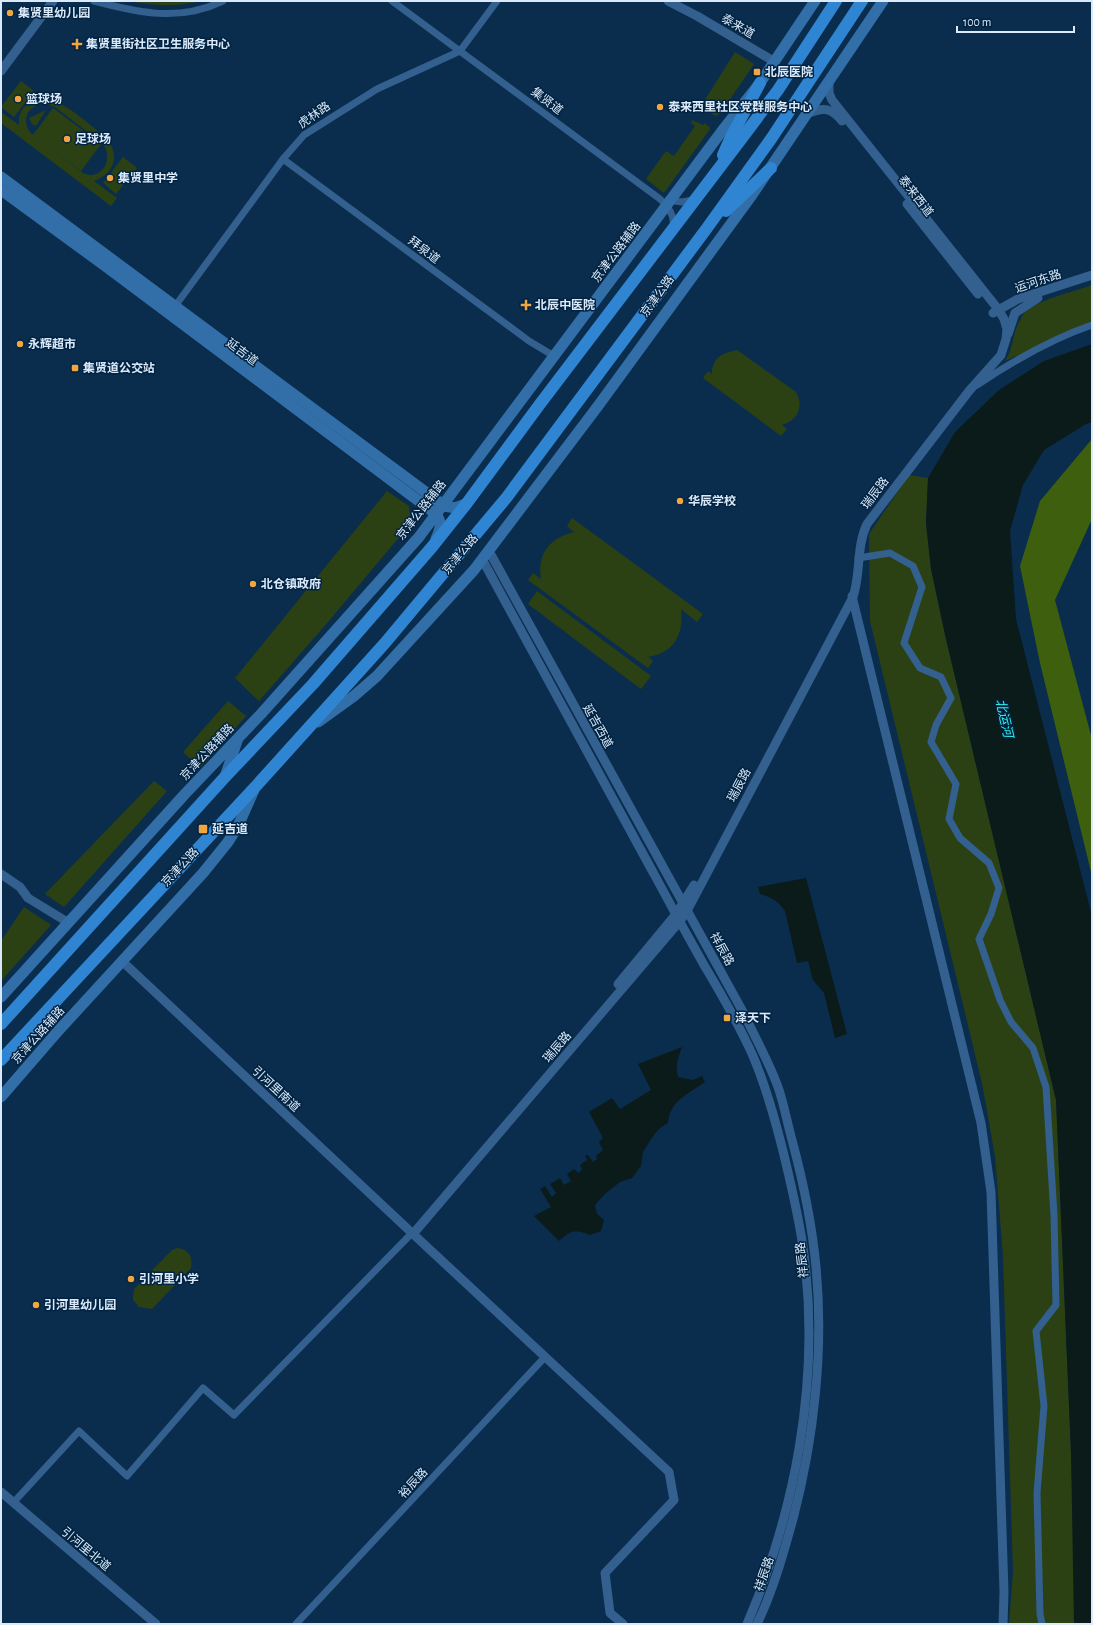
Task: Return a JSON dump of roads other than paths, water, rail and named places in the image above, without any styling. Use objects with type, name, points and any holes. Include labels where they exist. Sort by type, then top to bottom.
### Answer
[{"type":"highway","points":[[1,1024],[224,777],[312,684],[432,547],[467,504],[540,404],[778,90],[836,1]]},
{"type":"highway","name":"京津公路","points":[[1,1060],[257,785],[385,643],[507,497],[707,228],[771,139],[846,28],[862,1]]},
{"type":"highway","points":[[714,174],[731,137],[760,83]]},
{"type":"highway","points":[[707,228],[771,168]]},
{"type":"main road","name":"京津公路辅路","points":[[1,997],[410,547],[760,83],[815,1]]},
{"type":"main road","points":[[302,735],[354,696],[377,676],[486,555],[598,406],[771,168],[883,1]]},
{"type":"main road","name":"延吉道","points":[[1,177],[436,514]]},
{"type":"main road","name":"延吉道","points":[[1,190],[173,310],[443,505]]},
{"type":"main road","points":[[443,505],[449,508],[454,508],[467,504]]},
{"type":"main road","points":[[432,547],[441,525],[436,514]]},
{"type":"main road","points":[[224,777],[238,738]]},
{"type":"main road","name":"京津公路辅路","points":[[1,1097],[59,1030],[123,962],[228,842],[238,826],[257,785]]},
{"type":"street","points":[[1,64],[47,1]]},
{"type":"street","points":[[1,71],[53,1]]},
{"type":"street","points":[[94,1],[134,11],[164,14],[193,12],[223,1]]},
{"type":"street","points":[[105,1],[137,8],[169,11],[189,9],[214,1]]},
{"type":"street","name":"集贤道","points":[[392,1],[461,49],[649,186],[669,203]]},
{"type":"street","name":"集贤道","points":[[399,1],[461,49]]},
{"type":"street","name":"虎林路","points":[[173,310],[283,159],[304,135],[377,89],[461,49],[497,1]]},
{"type":"street","name":"泰来道","points":[[668,1],[697,16],[775,62]]},
{"type":"street","name":"泰来西道","points":[[829,81],[829,93],[832,100],[1000,314]]},
{"type":"street","name":"泰来西道","points":[[807,114],[819,109],[829,110],[837,115],[1000,314]]},
{"type":"street","name":"拜泉道","points":[[283,159],[529,341],[554,356]]},
{"type":"street","points":[[673,230],[673,218],[669,203],[687,202],[697,198]]},
{"type":"street","name":"运河东路","points":[[1000,314],[1018,300],[1092,275]]},
{"type":"street","points":[[1000,314],[1025,302],[1092,280]]},
{"type":"street","points":[[1004,335],[1015,314],[1038,298]]},
{"type":"street","name":"瑞辰路","points":[[851,593],[855,543],[862,523],[958,398],[992,358],[1007,329],[1000,314]]},
{"type":"street","points":[[958,398],[1002,368],[1020,358],[1074,331],[1092,325]]},
{"type":"street","name":"瑞辰路","points":[[412,1233],[685,908],[851,593],[857,580],[861,536],[872,516],[969,391],[1001,355],[1004,335]]},
{"type":"street","points":[[858,558],[890,553],[913,566],[922,588],[904,643],[920,668],[941,677],[951,698],[936,725],[931,742],[956,784],[949,819],[960,838],[989,863],[999,888],[991,914],[979,939],[1000,1000],[1012,1022],[1033,1048],[1046,1087],[1054,1214],[1056,1305],[1036,1331],[1044,1406],[1037,1494],[1040,1614],[1042,1624]]},
{"type":"street","name":"延吉西道","points":[[486,555],[685,908]]},
{"type":"street","name":"延吉西道","points":[[486,555],[678,918]]},
{"type":"street","points":[[851,593],[981,1123],[986,1153],[991,1199],[1003,1624]]},
{"type":"street","points":[[1,874],[20,887],[28,898],[69,923]]},
{"type":"street","points":[[694,891],[694,914],[698,932]]},
{"type":"street","points":[[685,908],[688,937]]},
{"type":"street","name":"祥辰路","points":[[685,908],[743,1012],[778,1086],[808,1210],[816,1268],[817,1375],[811,1431],[802,1482],[782,1558],[764,1610],[757,1624]]},
{"type":"street","name":"祥辰路","points":[[678,918],[732,1014],[753,1057],[769,1099],[780,1134],[796,1208],[805,1264],[809,1335],[807,1384],[800,1445],[786,1511],[772,1559],[747,1624]]},
{"type":"street","name":"引河里南道","points":[[123,962],[669,1472],[674,1500],[605,1573],[610,1613],[622,1624]]},
{"type":"street","points":[[13,1503],[79,1431],[127,1476],[203,1388],[234,1415],[412,1233]]},
{"type":"street","name":"裕辰路","points":[[296,1624],[545,1356]]},
{"type":"street","name":"引河里北道","points":[[1,1492],[156,1624]]},
{"type":"water","name":"北运河","points":[[1092,344],[1092,422],[1086,424],[1044,450],[1023,485],[1010,531],[1016,619],[1092,916],[1092,1624],[1074,1624],[1071,1452],[1056,1100],[946,639],[931,569],[926,523],[928,478],[955,432],[999,390],[1044,361]]},
{"type":"water","points":[[806,878],[847,1034],[835,1038],[824,993],[813,980],[808,961],[797,963],[785,911],[774,900],[760,894],[758,887]]},
{"type":"water","points":[[682,1047],[677,1065],[678,1077],[693,1080],[702,1076],[705,1082],[676,1103],[672,1109],[668,1123],[660,1128],[653,1136],[643,1152],[641,1166],[632,1178],[620,1182],[605,1194],[595,1205],[597,1214],[604,1220],[601,1231],[590,1235],[577,1231],[570,1233],[559,1241],[534,1216],[551,1207],[540,1189],[545,1186],[552,1197],[556,1193],[550,1184],[560,1178],[564,1185],[571,1181],[567,1174],[574,1169],[578,1173],[582,1170],[580,1165],[587,1160],[585,1155],[588,1155],[593,1162],[597,1159],[596,1156],[603,1150],[599,1142],[603,1138],[589,1112],[612,1098],[620,1109],[651,1090],[638,1064]]},
{"type":"place","name":"集贤里幼儿园","points":[[10,13]]},
{"type":"place","name":"集贤里街社区卫生服务中心","points":[[77,44]]},
{"type":"place","name":"北辰医院","points":[[757,72]]},
{"type":"place","name":"篮球场","points":[[18,99]]},
{"type":"place","name":"泰来西里社区党群服务中心","points":[[660,107]]},
{"type":"place","name":"足球场","points":[[67,139]]},
{"type":"place","name":"集贤里中学","points":[[110,178]]},
{"type":"place","name":"北辰中医院","points":[[526,305]]},
{"type":"place","name":"永辉超市","points":[[20,344]]},
{"type":"place","name":"集贤道公交站","points":[[75,368]]},
{"type":"place","name":"华辰学校","points":[[680,501]]},
{"type":"place","name":"北仓镇政府","points":[[253,584]]},
{"type":"place","name":"延吉道","points":[[203,829]]},
{"type":"place","name":"泽天下","points":[[727,1018]]},
{"type":"place","name":"引河里小学","points":[[131,1279]]},
{"type":"place","name":"引河里幼儿园","points":[[36,1305]]}]
